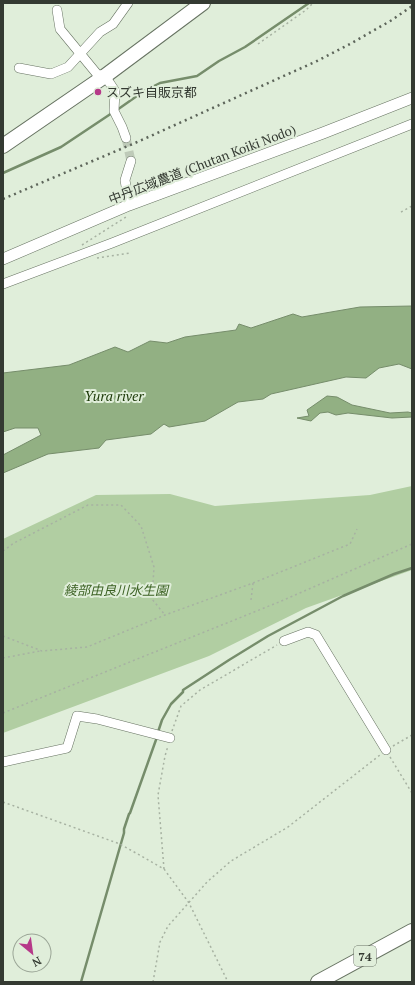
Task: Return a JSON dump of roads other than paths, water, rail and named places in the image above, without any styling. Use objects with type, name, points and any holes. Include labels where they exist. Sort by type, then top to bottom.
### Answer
[{"type":"main road","points":[[3,146],[105,76],[203,3]]},
{"type":"main road","name":"74","points":[[318,982],[412,930]]},
{"type":"street","points":[[19,68],[51,74],[68,67],[100,32],[113,24],[128,3]]},
{"type":"street","points":[[57,10],[60,29],[97,74],[105,76],[115,92],[114,111],[122,126],[126,138]]},
{"type":"street","name":"中丹広域農道 (Chutan Koiki Nodo)","points":[[3,259],[129,205],[323,133],[412,98]]},
{"type":"street","points":[[3,284],[412,124]]},
{"type":"street","points":[[129,205],[126,180],[131,161]]},
{"type":"street","points":[[284,641],[308,632],[316,634],[386,750]]},
{"type":"street","points":[[3,762],[67,748],[77,716],[97,719],[170,738]]},
{"type":"water","name":"Yura river","points":[[412,306],[412,369],[399,364],[379,368],[366,378],[346,377],[271,394],[263,399],[238,402],[205,421],[169,427],[164,424],[151,434],[106,440],[99,448],[48,454],[3,473],[3,455],[41,435],[38,428],[15,428],[3,432],[3,373],[69,365],[115,347],[128,352],[150,341],[167,343],[185,337],[236,330],[239,324],[251,328],[293,314],[302,317],[360,307]]},
{"type":"water","points":[[327,396],[337,397],[352,405],[390,413],[408,412],[412,413],[412,417],[392,418],[348,413],[336,415],[328,412],[320,413],[311,421],[297,418],[309,416],[307,410]]},
{"type":"waterway","points":[[117,110],[144,91],[160,83],[197,76],[219,61],[245,47],[309,3]]},
{"type":"waterway","points":[[3,173],[61,147],[112,113]]},
{"type":"waterway","points":[[158,732],[162,720],[171,704],[183,692],[183,690],[229,660],[268,636],[343,596],[394,574],[412,568]]},
{"type":"waterway","points":[[81,982],[124,829],[157,737]]},
{"type":"tunnel","points":[[126,138],[131,161]]},
{"type":"railway","points":[[3,199],[135,143],[317,61],[392,20],[412,6]]},
{"type":"place","name":"スズキ自販京都","points":[[98,92]]},
{"type":"park label","name":"綾部由良川水生園","points":[[116,590]]}]
